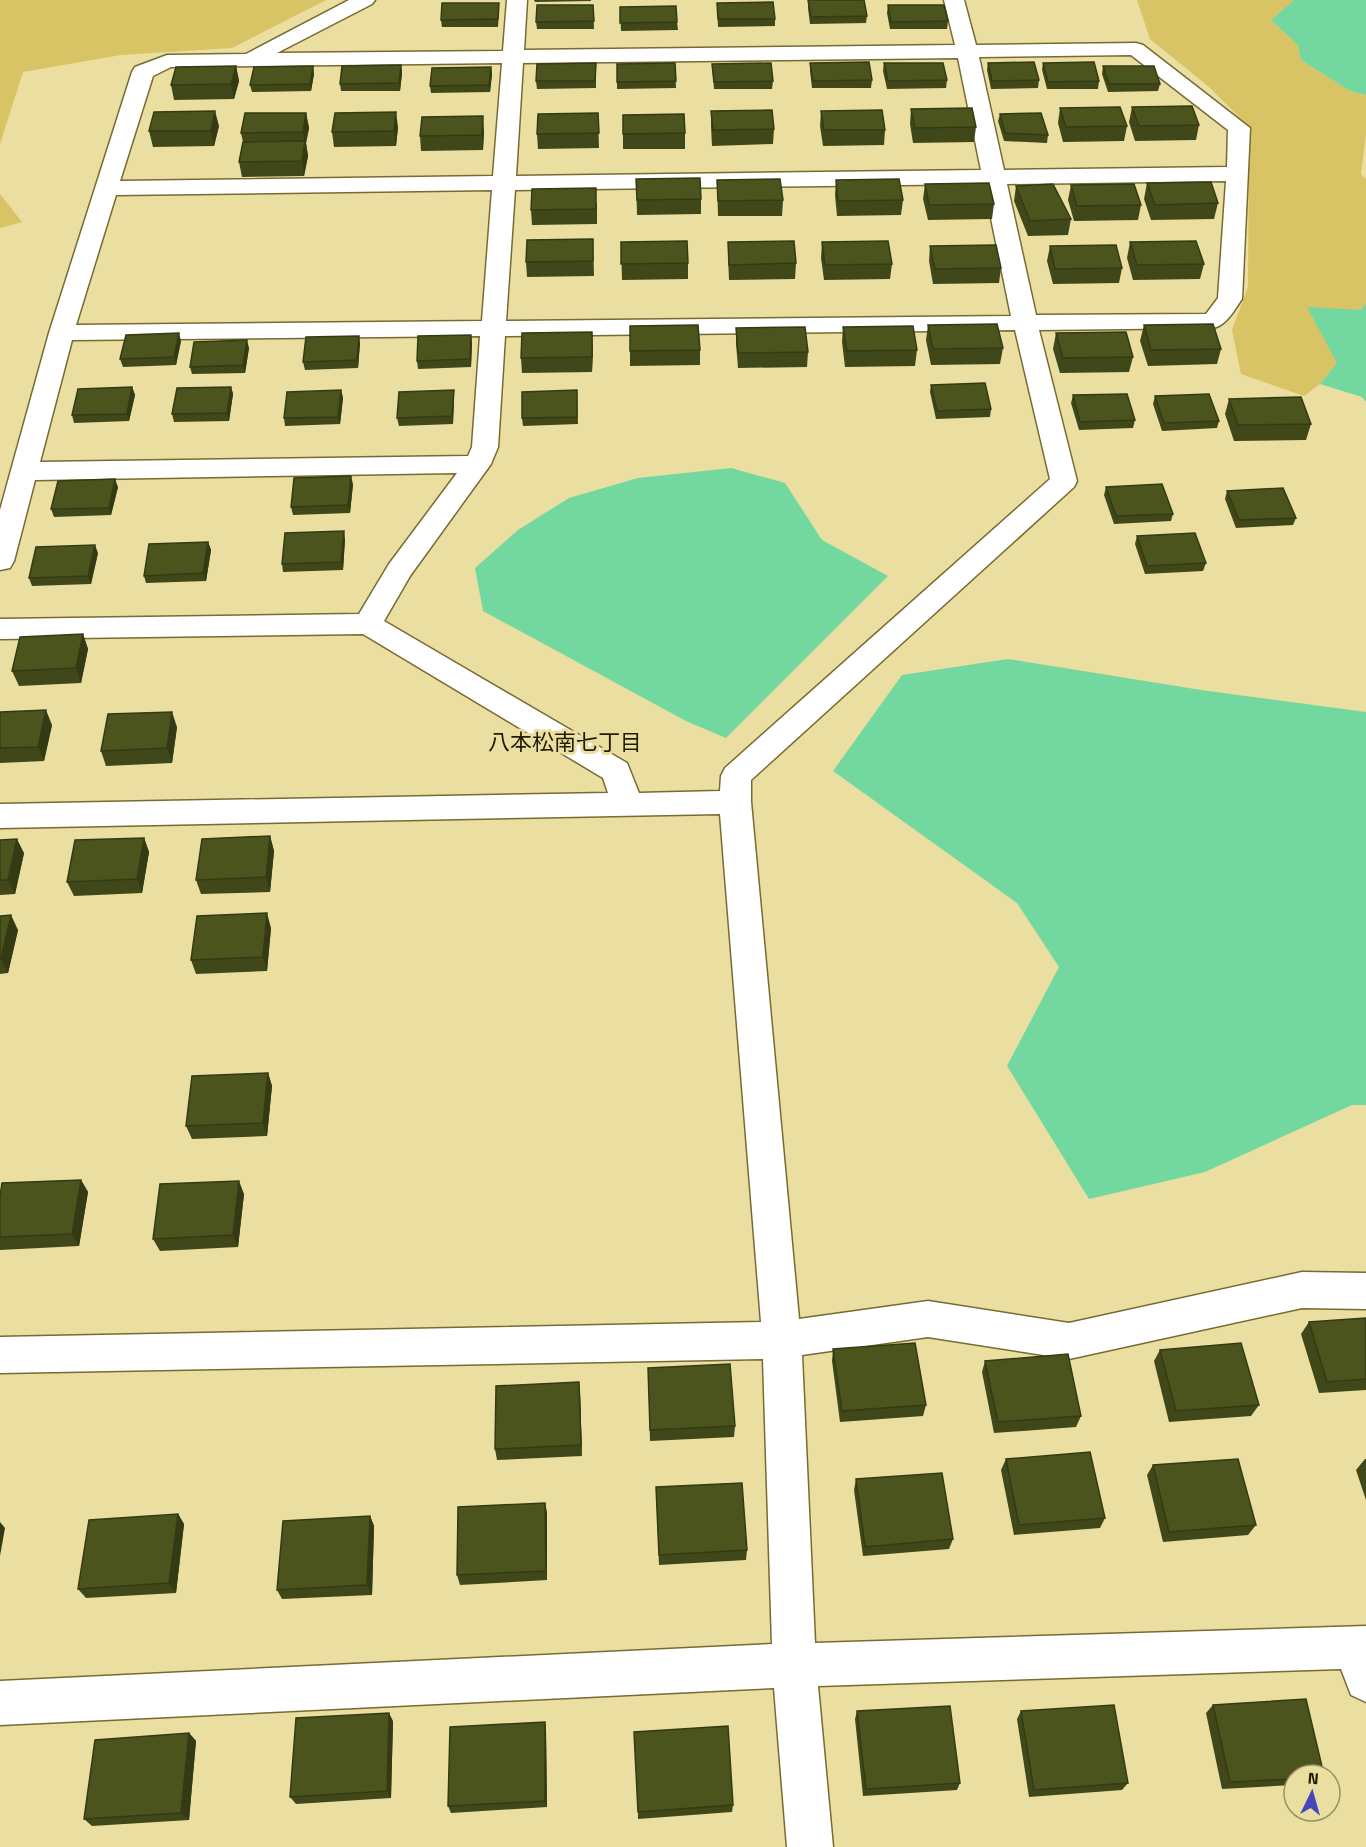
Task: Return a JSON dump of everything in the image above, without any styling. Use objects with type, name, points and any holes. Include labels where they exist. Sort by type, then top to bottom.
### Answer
[{"type":"street","points":[[253,59],[281,42],[365,0]]},
{"type":"street","points":[[368,624],[399,571],[478,464],[485,447],[517,0]]},
{"type":"street","points":[[810,1847],[794,1665],[782,1340],[735,802],[735,776],[1064,481],[1025,322],[954,0]]},
{"type":"street","points":[[0,561],[61,333],[143,72],[167,60],[513,58],[1136,49],[1239,128],[1230,299],[1214,321],[61,333]]},
{"type":"street","points":[[105,188],[1238,174]]},
{"type":"street","points":[[25,471],[478,464]]},
{"type":"street","points":[[0,629],[368,624],[616,771],[627,805]]},
{"type":"street","points":[[0,816],[735,802]]},
{"type":"street","points":[[0,1355],[782,1340],[928,1319],[1069,1341],[1302,1290],[1366,1291]]},
{"type":"street","points":[[0,1703],[794,1665],[1362,1658]]},
{"type":"shaded area","points":[[0,0],[326,0],[232,48],[121,55],[23,72],[0,144]]},
{"type":"shaded area","points":[[1137,0],[1294,0],[1271,20],[1298,45],[1301,60],[1350,91],[1366,95],[1366,135],[1361,174],[1366,179],[1366,303],[1337,363],[1320,384],[1304,396],[1241,374],[1232,330],[1248,287],[1249,127],[1209,87],[1150,39]]},
{"type":"shaded area","points":[[1294,0],[1366,0],[1366,95],[1350,91],[1301,60],[1298,45],[1271,20]]},
{"type":"shaded area","points":[[0,194],[22,222],[0,228]]},
{"type":"shaded area","points":[[1366,303],[1366,402],[1362,397],[1320,384],[1337,363],[1307,307],[1361,310]]},
{"type":"shaded area","points":[[731,468],[785,483],[822,540],[888,576],[726,738],[686,721],[483,611],[475,568],[518,530],[569,498],[638,478]]},
{"type":"shaded area","points":[[1008,659],[1201,690],[1366,712],[1366,1105],[1352,1105],[1205,1172],[1089,1199],[1007,1066],[1059,967],[1017,903],[833,771],[902,675]]},
{"type":"building","points":[[808,0],[864,0],[867,16],[811,17]]},
{"type":"building","points":[[773,2],[775,19],[718,19],[717,3]]},
{"type":"building","points":[[442,3],[499,3],[498,19],[441,20]]},
{"type":"building","points":[[537,5],[593,5],[594,21],[536,22]]},
{"type":"building","points":[[888,5],[944,5],[948,21],[891,22]]},
{"type":"building","points":[[676,6],[677,22],[620,23],[620,7]]},
{"type":"building","points":[[869,62],[872,80],[813,81],[810,63]]},
{"type":"building","points":[[1034,62],[1039,80],[992,81],[988,63]]},
{"type":"building","points":[[1094,62],[1099,81],[1048,82],[1043,63]]},
{"type":"building","points":[[596,63],[595,81],[536,81],[537,64]]},
{"type":"building","points":[[675,63],[676,81],[617,82],[617,64]]},
{"type":"building","points":[[771,63],[773,81],[714,82],[712,64]]},
{"type":"building","points":[[884,63],[943,63],[947,80],[888,81]]},
{"type":"building","points":[[401,65],[399,83],[340,84],[342,66]]},
{"type":"building","points":[[236,66],[231,84],[171,85],[176,67]]},
{"type":"building","points":[[313,66],[310,84],[250,85],[254,67]]},
{"type":"building","points":[[1103,66],[1154,66],[1160,84],[1109,84]]},
{"type":"building","points":[[491,67],[489,85],[430,86],[432,68]]},
{"type":"building","points":[[1192,106],[1199,125],[1139,126],[1132,107]]},
{"type":"building","points":[[1120,107],[1127,126],[1066,127],[1060,108]]},
{"type":"building","points":[[972,108],[976,127],[915,128],[911,109]]},
{"type":"building","points":[[772,110],[774,129],[713,130],[711,111]]},
{"type":"building","points":[[882,110],[885,130],[824,130],[821,111]]},
{"type":"building","points":[[215,111],[211,131],[149,131],[154,112]]},
{"type":"building","points":[[396,112],[394,131],[332,132],[335,113]]},
{"type":"building","points":[[245,113],[306,113],[303,132],[241,133]]},
{"type":"building","points":[[598,113],[599,133],[537,134],[538,114]]},
{"type":"building","points":[[1041,113],[1048,135],[1005,133],[1000,114]]},
{"type":"building","points":[[684,114],[685,133],[623,134],[623,115]]},
{"type":"building","points":[[483,116],[482,135],[420,136],[422,117]]},
{"type":"building","points":[[305,141],[302,161],[239,162],[243,142]]},
{"type":"building","points":[[700,178],[701,199],[637,200],[636,179]]},
{"type":"building","points":[[780,179],[783,200],[718,201],[717,180]]},
{"type":"building","points":[[899,179],[903,200],[838,201],[836,180]]},
{"type":"building","points":[[1211,182],[1218,203],[1155,205],[1147,183]]},
{"type":"building","points":[[989,183],[994,204],[929,205],[925,184]]},
{"type":"building","points":[[1053,184],[1071,219],[1030,221],[1016,186]]},
{"type":"building","points":[[1134,184],[1141,205],[1077,206],[1071,185]]},
{"type":"building","points":[[596,188],[596,209],[531,210],[532,189]]},
{"type":"building","points":[[593,239],[593,261],[526,262],[527,240]]},
{"type":"building","points":[[687,241],[688,263],[621,264],[621,242]]},
{"type":"building","points":[[794,241],[796,263],[729,265],[728,242]]},
{"type":"building","points":[[888,241],[892,264],[825,265],[822,242]]},
{"type":"building","points":[[1196,241],[1204,264],[1137,265],[1130,242]]},
{"type":"building","points":[[996,245],[1001,268],[935,269],[930,246]]},
{"type":"building","points":[[1116,245],[1122,268],[1055,269],[1050,246]]},
{"type":"building","points":[[997,324],[1003,348],[933,349],[928,325]]},
{"type":"building","points":[[1213,324],[1221,349],[1151,350],[1144,325]]},
{"type":"building","points":[[698,325],[700,350],[630,351],[630,326]]},
{"type":"building","points":[[913,326],[917,350],[847,351],[843,327]]},
{"type":"building","points":[[805,327],[808,352],[738,353],[736,328]]},
{"type":"building","points":[[592,332],[592,357],[521,358],[522,333]]},
{"type":"building","points":[[1126,332],[1133,357],[1063,358],[1056,333]]},
{"type":"building","points":[[179,333],[174,357],[120,359],[126,335]]},
{"type":"building","points":[[471,335],[470,359],[417,361],[418,336]]},
{"type":"building","points":[[359,336],[357,360],[303,362],[306,337]]},
{"type":"building","points":[[247,340],[243,365],[190,367],[194,342]]},
{"type":"building","points":[[985,383],[991,409],[937,411],[931,385]]},
{"type":"building","points":[[132,387],[127,414],[72,415],[78,389]]},
{"type":"building","points":[[231,387],[227,413],[172,414],[177,388]]},
{"type":"building","points":[[341,390],[338,417],[284,418],[287,392]]},
{"type":"building","points":[[454,390],[452,416],[397,418],[399,392]]},
{"type":"building","points":[[577,390],[577,417],[522,418],[522,392]]},
{"type":"building","points":[[1127,394],[1135,420],[1080,422],[1073,395]]},
{"type":"building","points":[[1209,394],[1219,421],[1164,423],[1155,396]]},
{"type":"building","points":[[1301,397],[1311,424],[1238,425],[1229,399]]},
{"type":"building","points":[[351,476],[348,505],[291,507],[294,478]]},
{"type":"building","points":[[115,479],[109,508],[51,509],[58,481]]},
{"type":"building","points":[[1162,484],[1173,514],[1116,516],[1106,487]]},
{"type":"building","points":[[1283,488],[1296,518],[1239,520],[1227,491]]},
{"type":"building","points":[[344,531],[341,562],[282,564],[285,533]]},
{"type":"building","points":[[1195,533],[1206,563],[1147,566],[1137,536]]},
{"type":"building","points":[[208,542],[203,573],[144,576],[149,544]]},
{"type":"building","points":[[95,545],[88,576],[29,578],[36,547]]},
{"type":"building","points":[[83,634],[76,668],[12,671],[20,637]]},
{"type":"building","points":[[46,710],[38,747],[0,748],[0,712]]},
{"type":"building","points":[[172,712],[167,748],[101,751],[108,714]]},
{"type":"building","points":[[270,836],[266,877],[196,880],[202,839]]},
{"type":"building","points":[[144,838],[137,879],[67,882],[75,840]]},
{"type":"building","points":[[17,839],[8,880],[0,880],[0,840]]},
{"type":"building","points":[[267,913],[263,957],[191,960],[197,916]]},
{"type":"building","points":[[11,915],[1,959],[0,959],[0,916]]},
{"type":"building","points":[[268,1073],[263,1123],[186,1126],[192,1076]]},
{"type":"building","points":[[81,1180],[72,1234],[0,1237],[2,1183]]},
{"type":"building","points":[[239,1181],[233,1235],[153,1239],[160,1184]]},
{"type":"building","points":[[1366,1318],[1366,1379],[1327,1382],[1309,1322]]},
{"type":"building","points":[[915,1343],[926,1405],[842,1411],[833,1349]]},
{"type":"building","points":[[1241,1343],[1259,1405],[1176,1411],[1160,1350]]},
{"type":"building","points":[[1068,1354],[1081,1416],[998,1422],[985,1361]]},
{"type":"building","points":[[730,1364],[735,1426],[650,1430],[648,1368]]},
{"type":"building","points":[[579,1382],[581,1445],[495,1449],[496,1386]]},
{"type":"building","points":[[1090,1452],[1105,1518],[1019,1525],[1006,1459]]},
{"type":"building","points":[[1238,1459],[1256,1525],[1169,1532],[1153,1465]]},
{"type":"building","points":[[942,1473],[953,1539],[865,1547],[856,1479]]},
{"type":"building","points":[[742,1483],[747,1550],[659,1555],[656,1487]]},
{"type":"building","points":[[545,1503],[546,1571],[457,1575],[458,1507]]},
{"type":"building","points":[[178,1514],[169,1583],[78,1589],[89,1520]]},
{"type":"building","points":[[370,1516],[367,1585],[277,1590],[283,1521]]},
{"type":"building","points":[[1306,1699],[1321,1763],[1282,1763],[1282,1780],[1230,1782],[1213,1705]]},
{"type":"building","points":[[1114,1705],[1128,1783],[1034,1790],[1021,1711]]},
{"type":"building","points":[[950,1706],[960,1783],[866,1789],[857,1711]]},
{"type":"building","points":[[389,1713],[387,1791],[290,1797],[296,1718]]},
{"type":"building","points":[[545,1722],[545,1801],[448,1806],[450,1727]]},
{"type":"building","points":[[728,1726],[733,1805],[638,1812],[634,1732]]},
{"type":"building","points":[[189,1733],[181,1813],[84,1819],[95,1740]]},
{"type":"district","name":"八本松南七丁目","points":[[565,742]]}]
